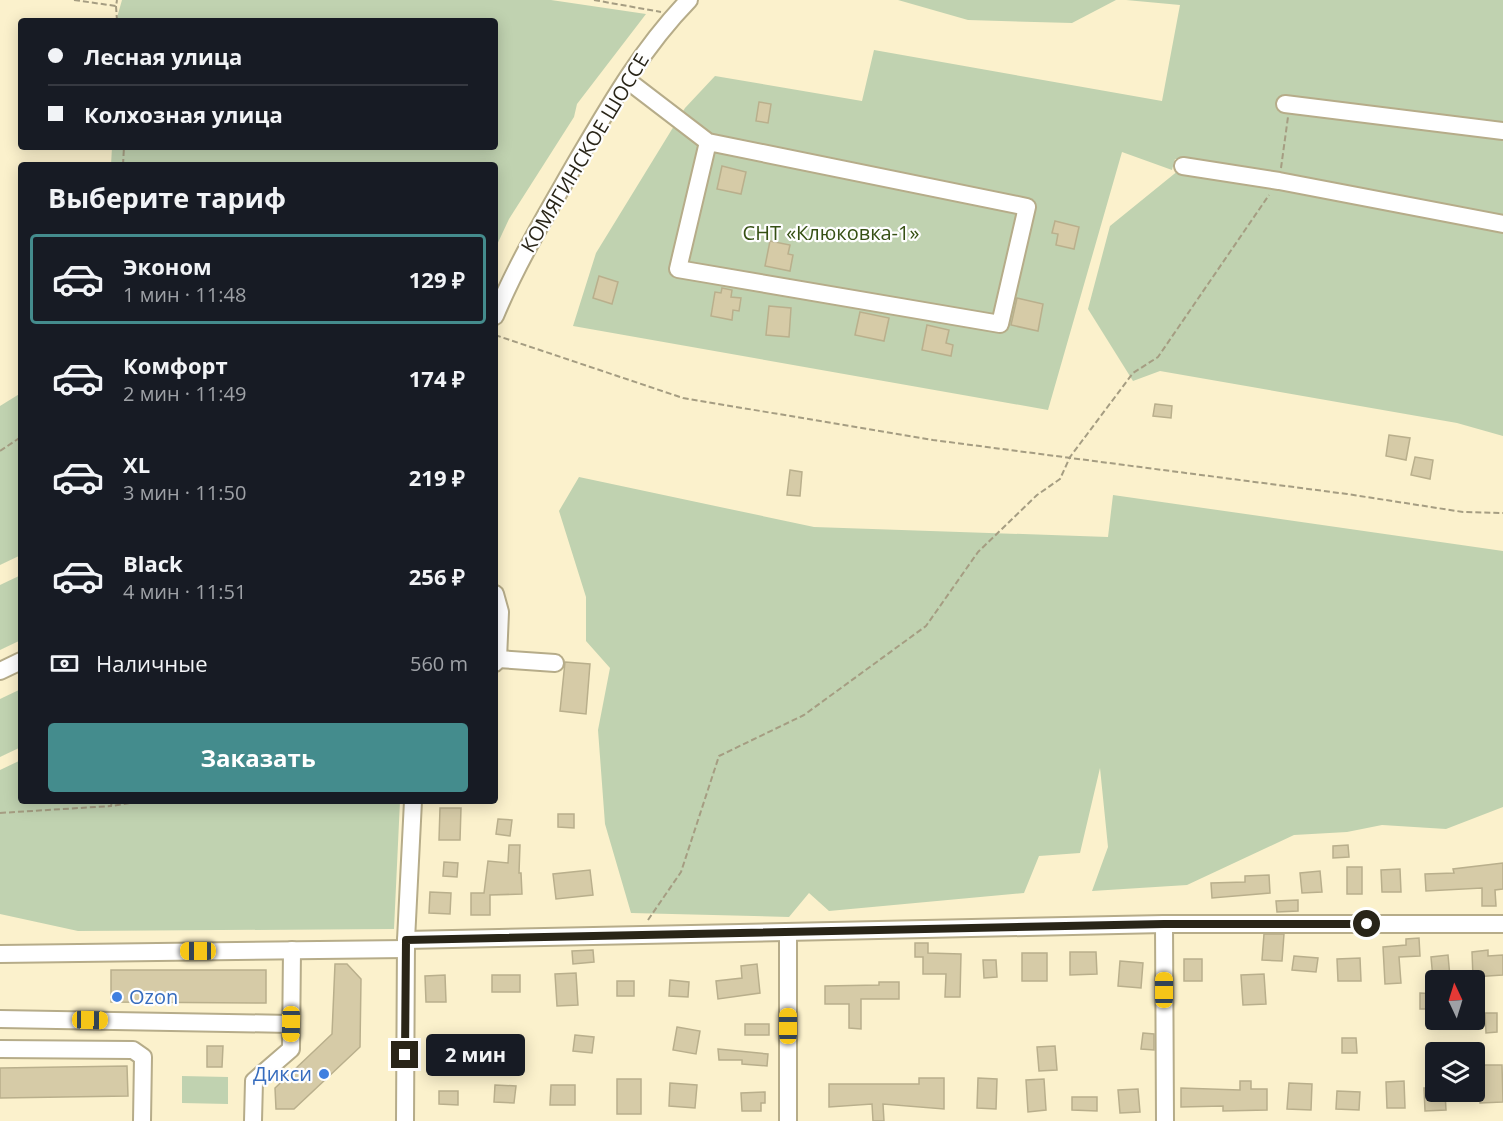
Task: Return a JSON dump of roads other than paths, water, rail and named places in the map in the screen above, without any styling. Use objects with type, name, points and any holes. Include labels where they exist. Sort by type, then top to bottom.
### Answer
[{"type":"street","name":"КОМЯГИНСКОЕ ШОССЕ","points":[[498,309],[516,267],[627,80],[675,14],[689,0]]},
{"type":"street","points":[[627,80],[708,142],[1027,207],[1000,324],[678,269],[708,142]]},
{"type":"street","points":[[1287,104],[1503,131]]},
{"type":"street","points":[[1183,166],[1279,181],[1503,224]]},
{"type":"street","points":[[498,605],[500,612],[498,636]]},
{"type":"street","points":[[498,661],[555,663]]},
{"type":"street","points":[[0,672],[18,663]]},
{"type":"street","points":[[405,1121],[406,944],[413,804]]},
{"type":"street","points":[[1164,924],[1165,1121]]},
{"type":"street","points":[[0,954],[292,950],[638,935],[1164,924],[1503,924]]},
{"type":"street","points":[[788,932],[788,1121]]},
{"type":"street","points":[[253,1121],[254,1082],[291,1049],[292,950]]},
{"type":"street","points":[[0,1019],[291,1024]]},
{"type":"street","points":[[0,1049],[133,1050],[143,1057],[142,1121]]},
{"type":"place","name":"Ozon","points":[[117,997]]},
{"type":"place","name":"Дикси","points":[[324,1074]]},
{"type":"park label","name":"СНТ «Клюковка-1»","points":[[831,233]]}]
